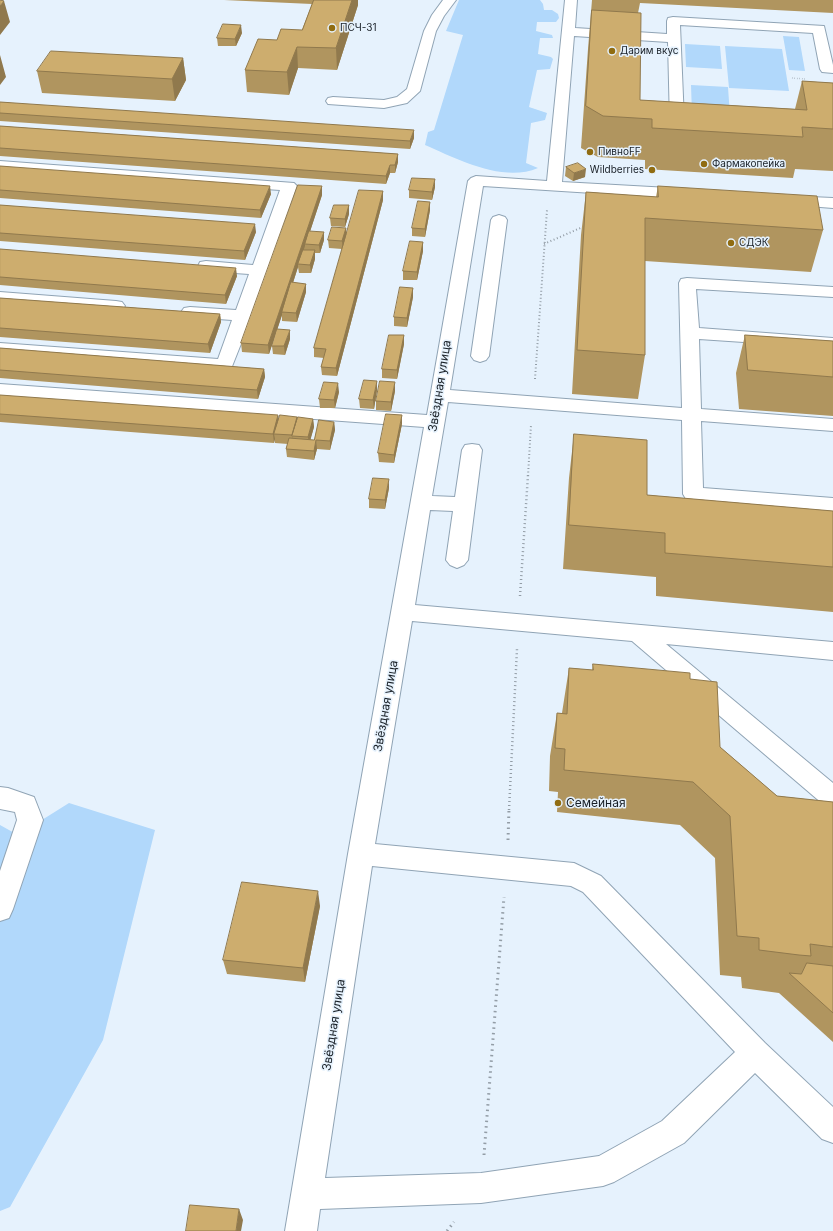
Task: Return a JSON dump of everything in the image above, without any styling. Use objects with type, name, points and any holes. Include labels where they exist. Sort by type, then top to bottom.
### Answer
[{"type":"street","points":[[333,101],[384,104],[402,100],[413,91],[430,31],[438,15],[450,0]]},
{"type":"street","points":[[571,0],[554,186],[706,195]]},
{"type":"street","points":[[700,126],[677,124],[673,21],[819,29],[827,69],[833,69]]},
{"type":"street","points":[[568,32],[674,38]]},
{"type":"street","points":[[0,166],[289,186],[266,227],[259,270],[226,365],[0,348]]},
{"type":"street","name":"Звёздная улица","points":[[301,1231],[361,854],[420,502],[435,422],[457,284],[476,181],[554,186]]},
{"type":"street","points":[[777,200],[833,203]]},
{"type":"street","points":[[480,356],[499,220]]},
{"type":"street","points":[[188,265],[259,270]]},
{"type":"street","points":[[833,292],[687,283],[691,333],[690,415],[693,494],[833,505]]},
{"type":"street","points":[[457,284],[490,286]]},
{"type":"street","points":[[0,297],[133,308]]},
{"type":"street","points":[[172,311],[243,316]]},
{"type":"street","points":[[691,333],[833,343]]},
{"type":"street","points":[[0,390],[435,422]]},
{"type":"street","points":[[439,395],[833,425]]},
{"type":"street","points":[[457,560],[472,450]]},
{"type":"street","points":[[420,502],[465,505]]},
{"type":"street","points":[[402,612],[833,651]]},
{"type":"street","points":[[638,634],[833,798]]},
{"type":"street","points":[[0,798],[25,805],[30,820],[0,909]]},
{"type":"street","points":[[361,854],[574,875],[592,884],[755,1053],[833,1128]]},
{"type":"street","points":[[308,1194],[481,1188],[603,1172],[673,1132],[755,1053]]},
{"type":"path","points":[[446,1231],[481,1188],[506,869],[518,623],[547,210]]},
{"type":"path","points":[[544,244],[591,223]]},
{"type":"shaded area","points":[[459,0],[540,0],[543,4],[544,10],[552,10],[558,14],[559,18],[556,22],[537,22],[536,31],[552,35],[553,38],[540,38],[538,54],[551,57],[553,59],[550,69],[537,70],[529,107],[547,113],[545,120],[531,123],[526,163],[538,168],[524,172],[510,173],[495,171],[451,157],[425,145],[428,132],[434,130],[463,35],[446,31]]},
{"type":"shaded area","points":[[783,36],[799,37],[805,71],[789,70]]},
{"type":"shaded area","points":[[685,44],[720,46],[722,69],[686,67]]},
{"type":"shaded area","points":[[725,46],[782,49],[789,91],[729,88]]},
{"type":"shaded area","points":[[691,85],[728,87],[730,116],[692,114]]},
{"type":"shaded area","points":[[69,803],[155,830],[103,1040],[10,1207],[0,1211],[0,825],[18,835]]},
{"type":"building","points":[[0,0],[4,1],[0,6]]},
{"type":"building","points":[[314,0],[352,0],[336,48],[297,47],[287,72],[245,70],[258,39],[277,40],[281,29],[302,30]]},
{"type":"building","points":[[592,10],[641,13],[640,100],[807,110],[802,81],[833,83],[833,129],[802,127],[803,137],[652,128],[652,119],[603,116],[586,106]]},
{"type":"building","points":[[223,24],[241,25],[235,39],[217,38]]},
{"type":"building","points":[[51,51],[183,58],[172,79],[37,71]]},
{"type":"building","points":[[0,102],[414,130],[410,141],[0,113]]},
{"type":"building","points":[[0,126],[398,154],[395,165],[390,165],[386,176],[0,148]]},
{"type":"building","points":[[578,163],[586,169],[574,173],[566,167]]},
{"type":"building","points":[[0,166],[270,186],[260,210],[0,190]]},
{"type":"building","points":[[412,178],[435,179],[432,192],[409,190]]},
{"type":"building","points":[[298,185],[322,186],[268,345],[241,343]]},
{"type":"building","points":[[658,186],[817,196],[823,230],[645,218],[645,355],[577,350],[586,192],[658,197]]},
{"type":"building","points":[[359,190],[383,191],[336,368],[321,367],[326,349],[314,348]]},
{"type":"building","points":[[418,201],[430,202],[425,229],[412,228]]},
{"type":"building","points":[[0,205],[255,224],[244,251],[0,233]]},
{"type":"building","points":[[334,205],[349,205],[345,219],[330,218]]},
{"type":"building","points":[[332,227],[346,228],[342,241],[328,240]]},
{"type":"building","points":[[309,231],[324,232],[319,245],[305,244]]},
{"type":"building","points":[[410,241],[423,242],[417,272],[403,271]]},
{"type":"building","points":[[0,249],[236,268],[225,295],[0,277]]},
{"type":"building","points":[[303,250],[315,250],[310,265],[298,264]]},
{"type":"building","points":[[291,282],[306,284],[296,313],[282,312]]},
{"type":"building","points":[[400,287],[413,288],[407,318],[394,317]]},
{"type":"building","points":[[0,298],[220,314],[208,344],[0,328]]},
{"type":"building","points":[[277,329],[290,330],[284,346],[272,346]]},
{"type":"building","points":[[389,335],[404,335],[397,370],[382,369]]},
{"type":"building","points":[[745,335],[833,341],[833,377],[748,370]]},
{"type":"building","points":[[0,348],[264,369],[257,390],[0,370]]},
{"type":"building","points":[[364,380],[377,381],[373,400],[359,399]]},
{"type":"building","points":[[380,381],[395,382],[391,402],[376,401]]},
{"type":"building","points":[[324,382],[338,383],[334,400],[319,399]]},
{"type":"building","points":[[0,395],[278,415],[273,434],[0,414]]},
{"type":"building","points":[[386,414],[402,415],[394,455],[378,453]]},
{"type":"building","points":[[280,415],[297,417],[292,435],[274,434]]},
{"type":"building","points":[[298,417],[313,419],[308,437],[292,436]]},
{"type":"building","points":[[319,420],[334,422],[330,441],[316,440],[314,451],[286,449],[289,438],[314,440]]},
{"type":"building","points":[[574,434],[647,440],[647,495],[833,511],[833,567],[665,553],[665,533],[569,525]]},
{"type":"building","points":[[373,478],[389,479],[385,500],[369,499]]},
{"type":"building","points":[[593,664],[690,673],[690,679],[717,682],[720,747],[777,796],[833,802],[833,947],[810,944],[811,956],[799,955],[759,950],[759,938],[737,936],[730,816],[693,782],[564,770],[565,749],[555,748],[557,713],[567,714],[569,668],[593,670]]},
{"type":"building","points":[[242,882],[318,891],[303,968],[223,960]]},
{"type":"building","points":[[807,963],[833,966],[833,1013],[789,973],[801,974]]},
{"type":"building","points":[[190,1205],[239,1209],[236,1231],[186,1231]]},
{"type":"place","name":"ПСЧ-31","points":[[332,28]]},
{"type":"place","name":"Дарим вкус","points":[[612,51]]},
{"type":"place","name":"ПивноFF","points":[[590,152]]},
{"type":"place","name":"Фармакопейка","points":[[704,164]]},
{"type":"place","name":"Wildberries","points":[[652,170]]},
{"type":"place","name":"СДЭК","points":[[731,243]]},
{"type":"place","name":"Семейная","points":[[558,803]]}]
